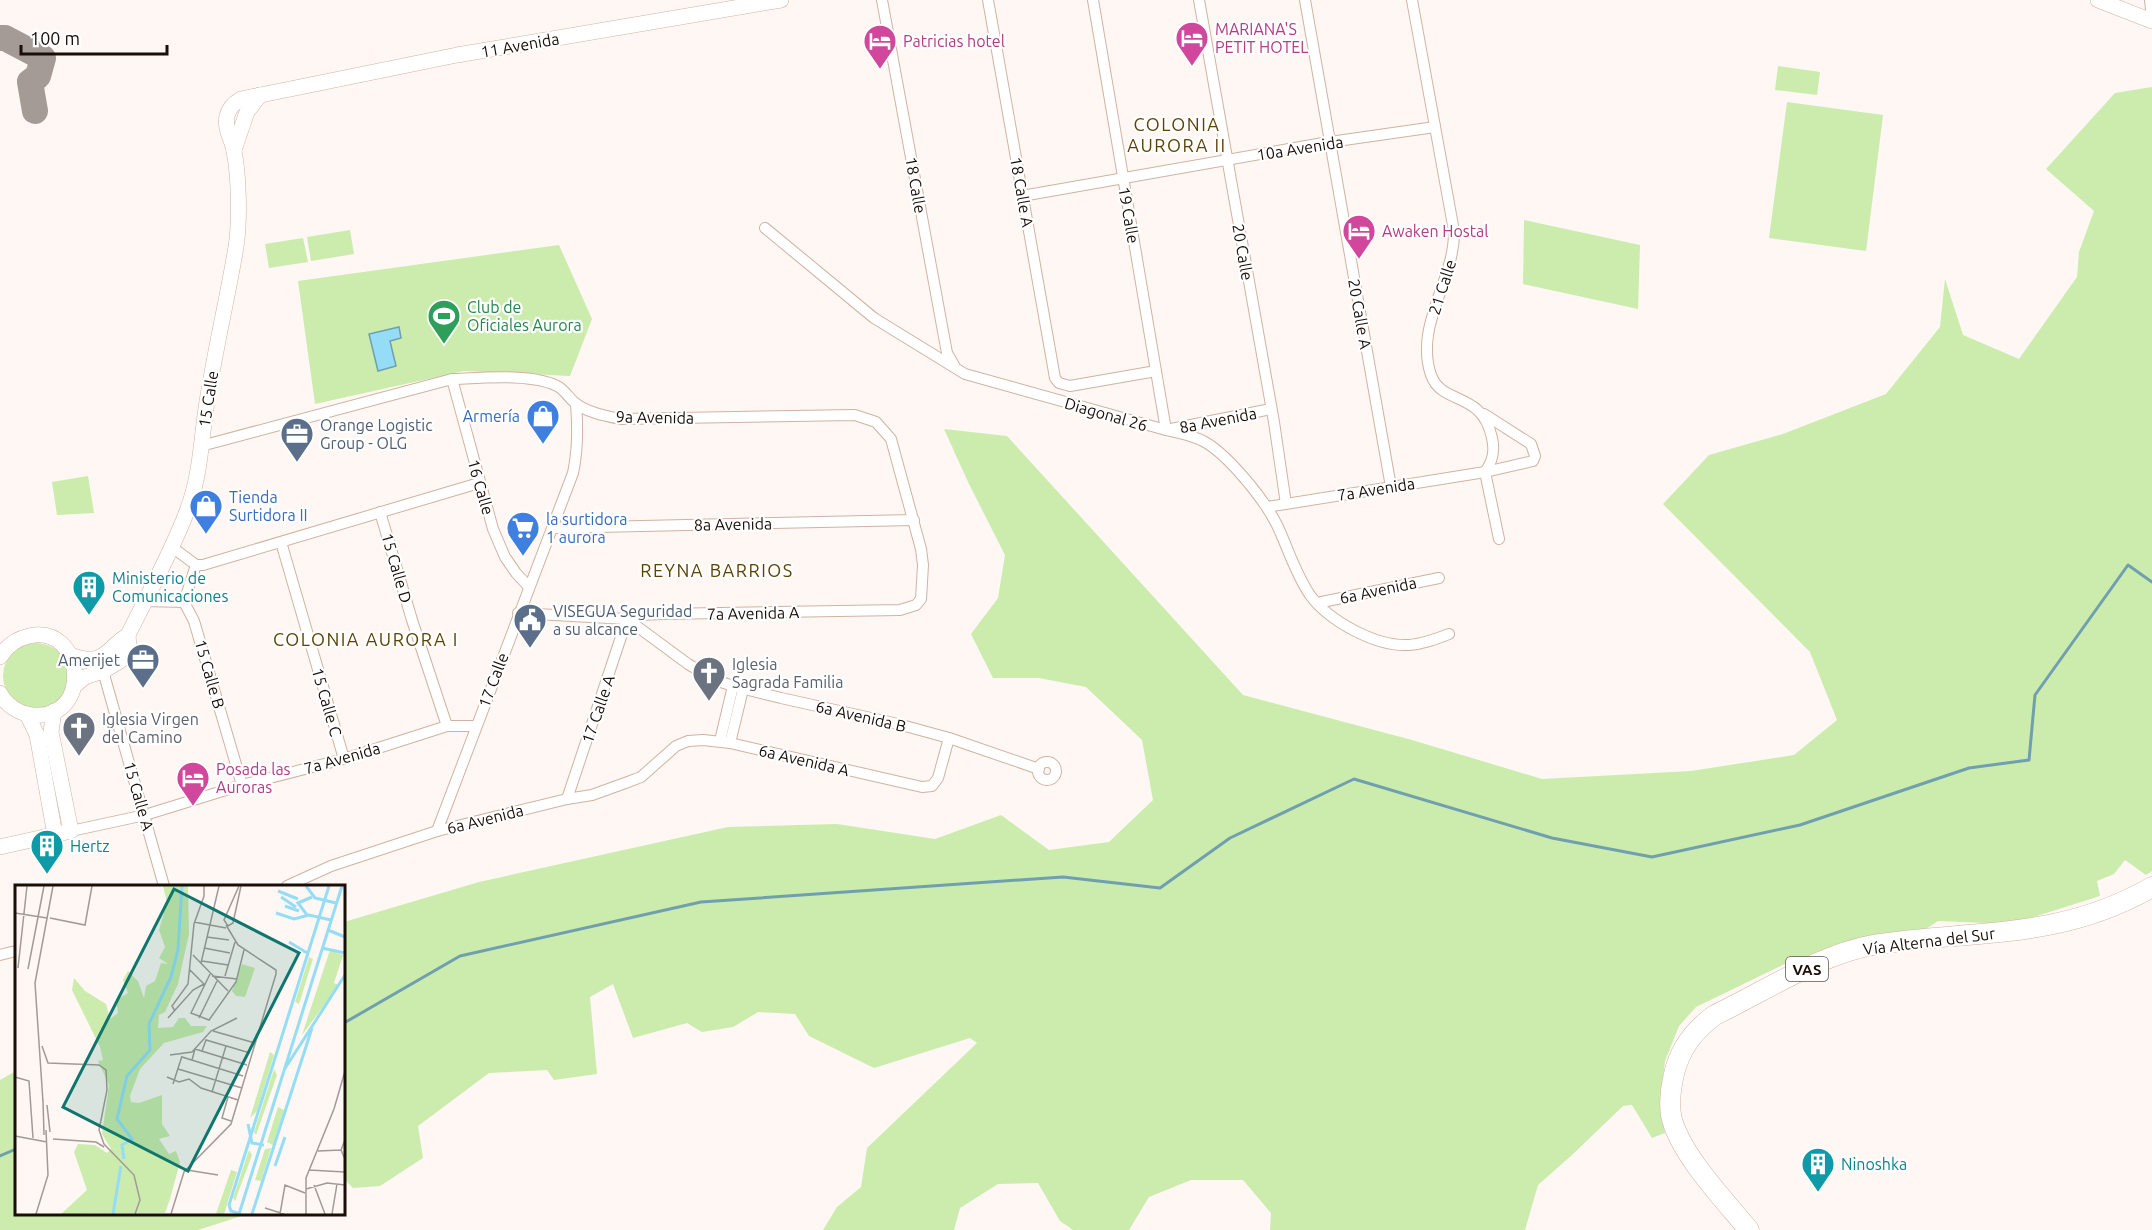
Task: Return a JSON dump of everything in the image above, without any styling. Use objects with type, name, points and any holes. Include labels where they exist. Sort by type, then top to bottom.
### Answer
[{"type":"highway","name":"Vía Alterna del Sur","points":[[1749,1230],[1692,1159],[1672,1117],[1670,1091],[1678,1056],[1694,1033],[1706,1022],[1816,964],[1871,945],[2057,925],[2116,906],[2152,887]]},
{"type":"main road","name":"11 Avenida","points":[[234,150],[227,125],[230,109],[241,99],[457,55],[781,0]]},
{"type":"main road","points":[[2098,0],[2152,20]]},
{"type":"main road","name":"15 Calle","points":[[74,686],[85,677],[104,671],[120,661],[125,654],[129,647],[128,635],[188,510],[196,480],[206,407],[237,239],[237,184],[234,150]]},
{"type":"main road","points":[[0,657],[12,643],[19,639],[34,635],[55,640],[70,655],[76,676],[70,696],[54,711],[46,714],[27,714],[9,705],[1,695]]},
{"type":"main road","name":"15 Calle","points":[[70,655],[83,659],[99,657],[108,653],[119,640],[128,635]]},
{"type":"main road","points":[[54,711],[51,732],[71,831]]},
{"type":"main road","points":[[27,714],[37,735],[55,835]]},
{"type":"main road","name":"7a Avenida","points":[[0,848],[71,831]]},
{"type":"street","name":"18 Calle","points":[[882,0],[947,353],[956,368]]},
{"type":"street","name":"18 Calle A","points":[[988,0],[1053,370],[1059,383],[1064,386],[1156,371]]},
{"type":"street","name":"19 Calle","points":[[1093,0],[1166,430]]},
{"type":"street","name":"20 Calle","points":[[1199,0],[1286,504]]},
{"type":"street","name":"20 Calle A","points":[[1305,0],[1391,487]]},
{"type":"street","name":"21 Calle","points":[[1413,0],[1454,231],[1450,266],[1428,334],[1428,362],[1436,384],[1444,391],[1472,404],[1483,414],[1527,440],[1533,447],[1535,456],[1533,461],[1485,472]]},
{"type":"street","points":[[2150,0],[2152,20]]},
{"type":"street","name":"10a Avenida","points":[[1022,196],[1329,142],[1435,128]]},
{"type":"street","name":"Diagonal 26","points":[[765,228],[874,318],[965,374],[1190,435],[1205,442],[1252,488],[1267,507],[1296,571],[1317,603]]},
{"type":"street","name":"9a Avenida","points":[[201,446],[452,379],[485,377],[536,380],[559,386],[580,406],[602,415],[621,418],[855,415],[876,422],[891,439],[914,520]]},
{"type":"street","name":"16 Calle","points":[[452,379],[493,529],[505,556],[529,587]]},
{"type":"street","name":"17 Calle","points":[[436,831],[573,473],[577,456],[580,406]]},
{"type":"street","name":"8a Avenida","points":[[1166,430],[1271,410]]},
{"type":"street","points":[[1483,414],[1489,427],[1494,453],[1491,464],[1485,472],[1499,539]]},
{"type":"street","name":"7a Avenida","points":[[1267,507],[1485,472]]},
{"type":"street","points":[[172,547],[196,565],[203,565],[479,483]]},
{"type":"street","name":"15 Calle D","points":[[380,512],[447,726]]},
{"type":"street","name":"8a Avenida","points":[[553,528],[914,520]]},
{"type":"street","name":"7a Avenida A","points":[[518,613],[627,619],[641,615],[662,614],[900,610],[916,605],[921,599],[923,590],[923,565],[914,520]]},
{"type":"street","name":"15 Calle C","points":[[281,542],[344,759]]},
{"type":"street","points":[[145,602],[184,602],[196,565]]},
{"type":"street","name":"6a Avenida","points":[[1317,603],[1439,578]]},
{"type":"street","name":"15 Calle B","points":[[184,602],[194,621],[242,785]]},
{"type":"street","points":[[1317,603],[1347,625],[1379,641],[1408,645],[1449,634]]},
{"type":"street","name":"6a Avenida B","points":[[627,619],[688,664],[715,680],[949,738],[1039,769]]},
{"type":"street","name":"17 Calle A","points":[[567,799],[627,619]]},
{"type":"street","name":"15 Calle A","points":[[104,671],[164,885]]},
{"type":"street","points":[[725,742],[738,687]]},
{"type":"street","name":"7a Avenida","points":[[71,831],[145,815],[242,785],[344,759],[447,726],[475,726]]},
{"type":"street","name":"6a Avenida A","points":[[676,746],[703,740],[725,742],[922,787],[932,786],[938,778],[949,738]]},
{"type":"street","name":"6a Avenida","points":[[289,885],[331,866],[436,831],[592,795],[640,777],[676,746]]},
{"type":"street","points":[[0,955],[15,951]]},
{"type":"green space","points":[[1778,66],[1820,72],[1817,95],[1775,90]]},
{"type":"green space","points":[[2152,87],[2152,871],[2146,875],[2125,860],[2114,874],[2097,881],[2100,896],[2011,924],[1938,921],[1926,929],[1796,964],[1789,962],[1696,1007],[1679,1026],[1665,1061],[1660,1102],[1665,1133],[1652,1138],[1632,1105],[1623,1106],[1538,1185],[1525,1230],[1270,1230],[1271,1213],[1243,1180],[1191,1180],[1149,1197],[1129,1230],[1073,1230],[1060,1221],[1038,1183],[998,1184],[960,1208],[954,1230],[823,1230],[837,1207],[861,1187],[867,1148],[977,1043],[970,1038],[874,1068],[809,1036],[795,1014],[758,1012],[733,1027],[702,1032],[687,1023],[633,1038],[613,984],[590,997],[597,1074],[554,1080],[547,1070],[489,1073],[418,1126],[423,1158],[380,1186],[353,1188],[345,1181],[345,922],[479,882],[728,827],[837,824],[935,839],[1001,815],[1049,850],[1109,842],[1153,800],[1142,740],[1086,687],[1039,678],[993,678],[971,634],[998,598],[1005,555],[944,429],[1007,436],[1243,695],[1412,740],[1542,779],[1691,771],[1794,755],[1837,720],[1810,652],[1663,504],[1709,455],[1783,434],[1886,394],[1940,327],[1945,279],[1963,335],[2019,359],[2077,277],[2079,252],[2094,211],[2046,169],[2115,93]]},
{"type":"green space","points":[[1787,102],[1883,115],[1866,251],[1769,238]]},
{"type":"green space","points":[[1524,220],[1640,245],[1638,309],[1523,284]]},
{"type":"green space","points":[[350,230],[354,254],[311,261],[307,237]]},
{"type":"green space","points":[[303,238],[308,262],[269,268],[265,244]]},
{"type":"green space","name":"Club de Oficiales Aurora","points":[[559,245],[592,319],[570,376],[464,371],[315,404],[298,281]]},
{"type":"green space","points":[[88,476],[94,513],[57,515],[52,482]]},
{"type":"green space","points":[[36,643],[48,646],[59,653],[66,664],[69,676],[66,688],[59,699],[48,706],[36,709],[24,706],[13,699],[6,688],[3,676],[6,664],[13,653],[24,646]]},
{"type":"green space","points":[[15,1072],[15,1215],[245,1215],[198,1230],[0,1230],[0,1080]]},
{"type":"water","points":[[399,327],[401,338],[390,341],[396,366],[378,371],[369,334]]},
{"type":"waterway","points":[[345,1022],[460,956],[701,902],[1063,877],[1160,888],[1230,838],[1354,779],[1552,838],[1652,857],[1800,825],[1969,768],[2029,760],[2035,695],[2128,565],[2152,582]]},
{"type":"waterway","points":[[0,1156],[15,1149]]},
{"type":"taxiway","points":[[0,38],[5,38],[43,58],[38,76],[30,82],[35,111]]},
{"type":"place","name":"MARIANA'S PETIT HOTEL","points":[[1192,67]]},
{"type":"place","name":"Patricias hotel","points":[[880,70]]},
{"type":"place","name":"Awaken Hostal","points":[[1359,260]]},
{"type":"place","name":"Club de Oficiales Aurora","points":[[444,345]]},
{"type":"place","name":"Armería","points":[[543,445]]},
{"type":"place","name":"Orange Logistic Group - OLG","points":[[297,463]]},
{"type":"place","name":"Tienda Surtidora II","points":[[206,535]]},
{"type":"place","name":"la surtidora 1 aurora","points":[[523,557]]},
{"type":"place","name":"Ministerio de Comunicaciones","points":[[89,616]]},
{"type":"place","name":"VISEGUA Seguridad a su alcance","points":[[530,649]]},
{"type":"place","name":"Amerijet","points":[[143,689]]},
{"type":"place","name":"Iglesia Sagrada Familia","points":[[709,702]]},
{"type":"place","name":"Iglesia Virgen del Camino","points":[[79,757]]},
{"type":"place","name":"Posada las Auroras","points":[[193,807]]},
{"type":"place","name":"Hertz","points":[[47,875]]},
{"type":"place","name":"Ninoshka","points":[[1818,1193]]},
{"type":"district","name":"COLONIA AURORA II","points":[[1177,134]]},
{"type":"district","name":"REYNA BARRIOS","points":[[717,570]]},
{"type":"district","name":"COLONIA AURORA I","points":[[366,639]]}]
